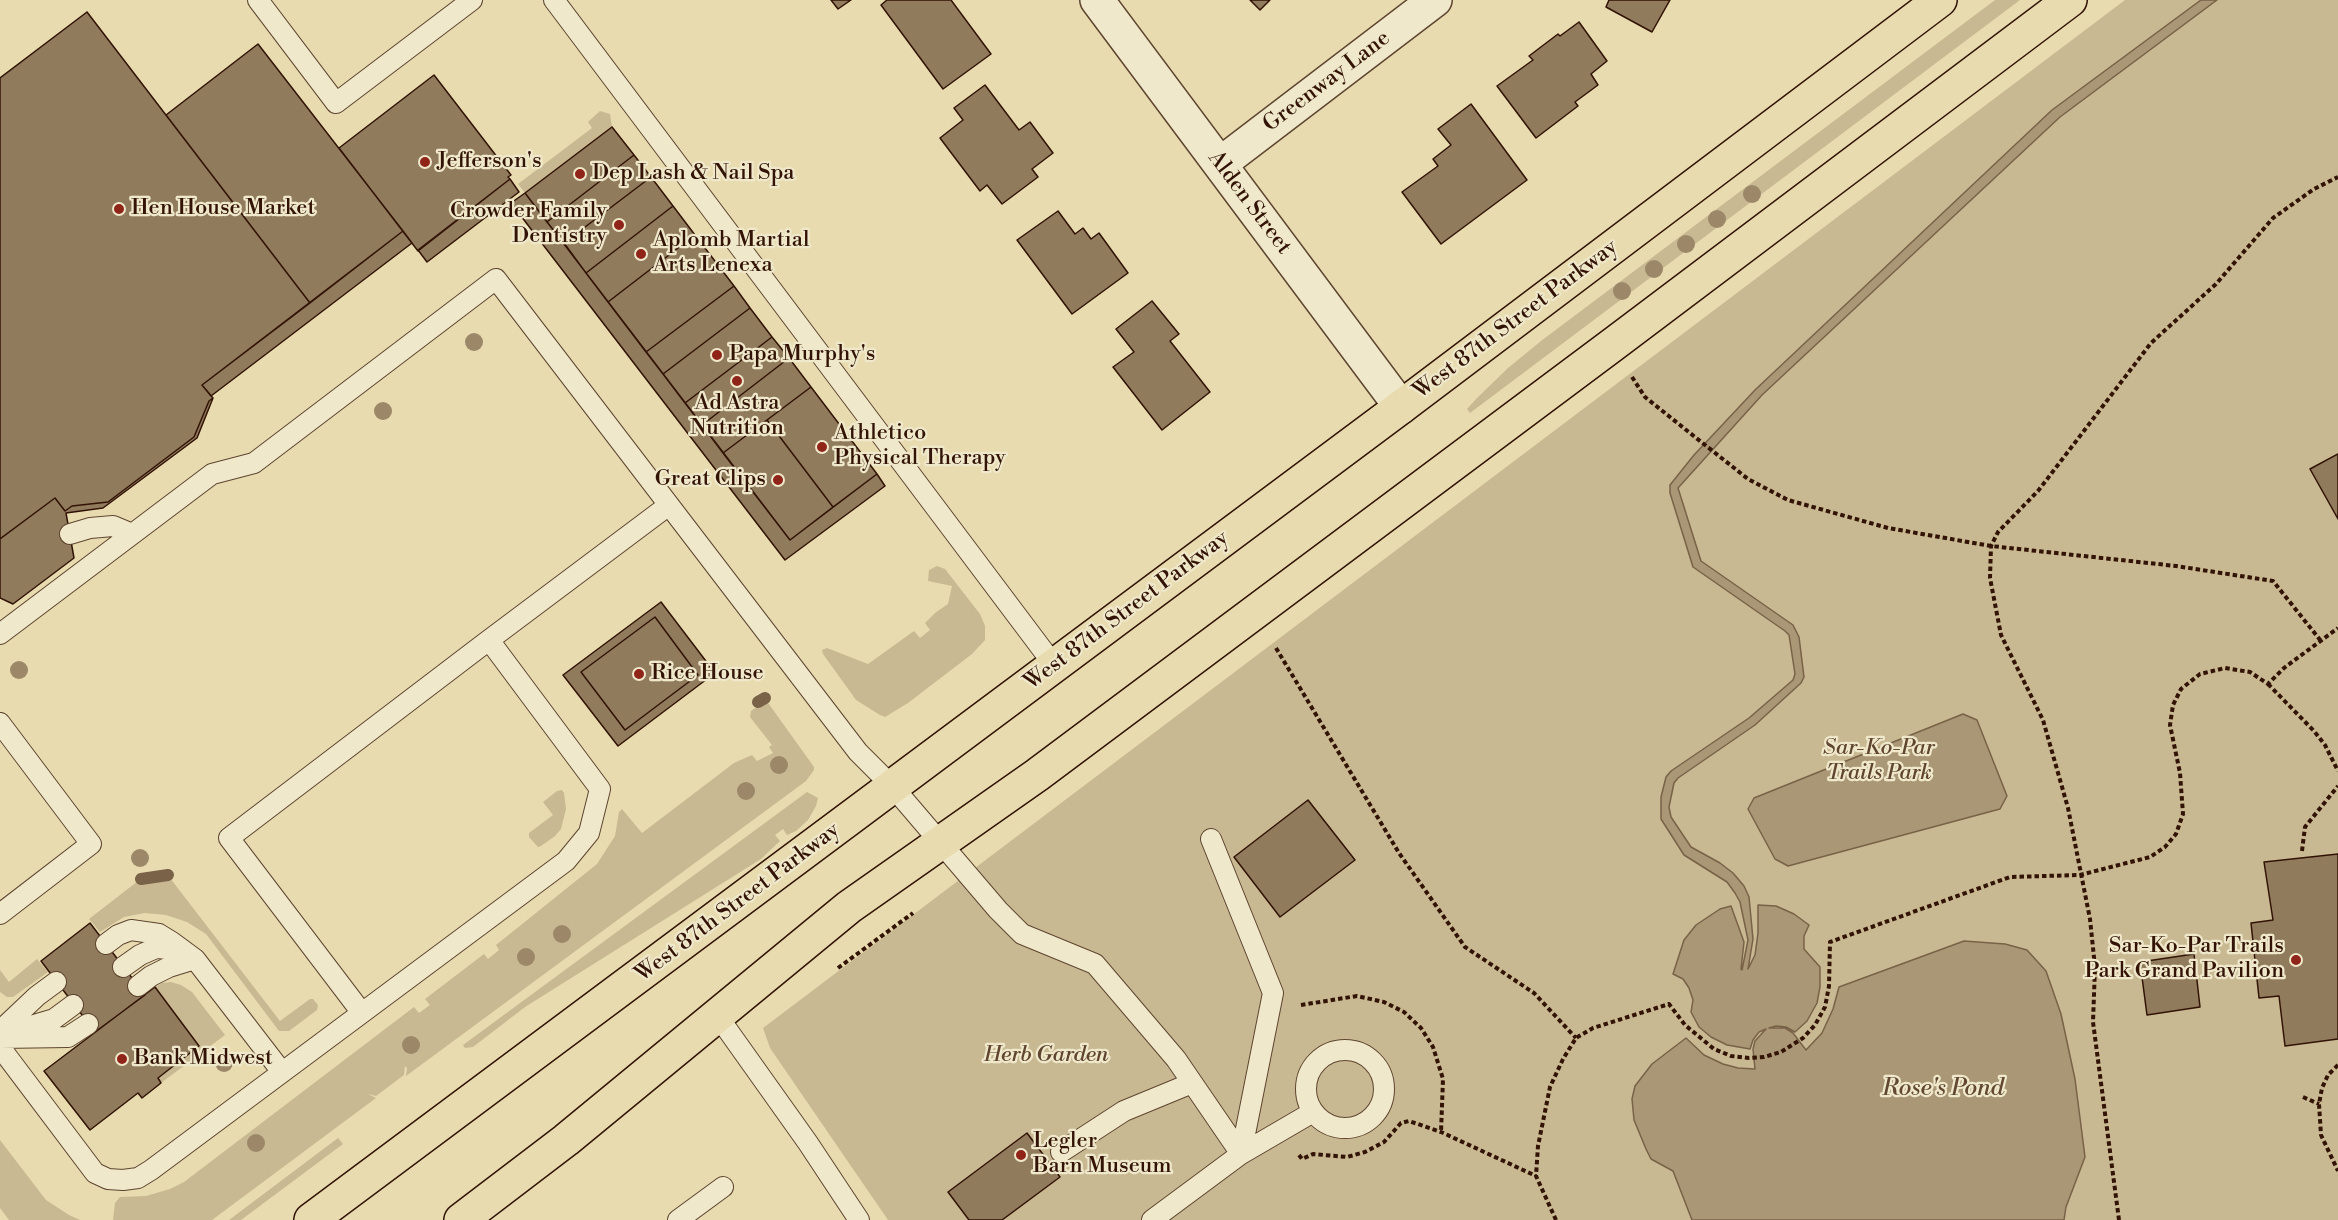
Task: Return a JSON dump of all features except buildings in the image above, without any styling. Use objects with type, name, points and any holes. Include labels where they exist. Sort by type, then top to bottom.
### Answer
[{"type":"main road","name":"West 87th Street Parkway","points":[[311,1220],[1401,407],[1940,0]]},
{"type":"main road","points":[[461,1220],[566,1140],[849,907],[1046,768],[2070,0]]},
{"type":"street","name":"Alden Street","points":[[1096,0],[1401,407]]},
{"type":"street","name":"Greenway Lane","points":[[1220,164],[1435,0]]},
{"type":"lane","points":[[258,0],[336,103],[472,0]]},
{"type":"lane","points":[[554,0],[1054,665]]},
{"type":"lane","points":[[0,634],[212,474],[254,463],[496,279],[858,752],[893,787],[998,910],[1022,934],[1095,964],[1176,1059],[1241,1154]]},
{"type":"lane","points":[[362,1013],[229,838],[669,505]]},
{"type":"lane","points":[[70,534],[90,528],[113,526],[132,534]]},
{"type":"lane","points":[[0,1047],[95,1173],[108,1179],[138,1178],[152,1170],[566,861],[589,833],[600,789],[489,640]]},
{"type":"lane","points":[[0,723],[91,844],[0,914]]},
{"type":"lane","points":[[1211,839],[1273,993],[1241,1154]]},
{"type":"lane","points":[[106,944],[118,935],[131,930],[146,931],[159,934],[195,959],[282,1072]]},
{"type":"lane","points":[[123,967],[156,948],[170,949],[195,959]]},
{"type":"lane","points":[[138,986],[169,967],[195,959]]},
{"type":"lane","points":[[0,1035],[37,996],[56,982]]},
{"type":"lane","points":[[0,1035],[54,1019],[73,1005]]},
{"type":"lane","points":[[717,1015],[808,1143],[859,1220]]},
{"type":"lane","points":[[0,1035],[68,1037],[88,1024]]},
{"type":"lane","points":[[1061,1152],[1124,1111],[1192,1083]]},
{"type":"lane","points":[[1152,1220],[1241,1154],[1313,1112]]},
{"type":"lane","points":[[678,1220],[723,1186]]},
{"type":"path","points":[[2119,1220],[2093,1022],[2095,967],[2090,919],[2068,808],[2043,720],[2001,635],[1990,578],[1991,546],[1998,532],[2038,491],[2151,343],[2216,284],[2273,218],[2314,189],[2338,177]]},
{"type":"path","points":[[1615,343],[1634,381],[1645,397],[1748,479],[1788,500],[1888,528],[1991,546],[2176,566],[2273,581],[2321,641]]},
{"type":"path","points":[[2268,684],[2284,668],[2338,628]]},
{"type":"path","points":[[1276,648],[1399,853],[1465,947],[1534,993],[1576,1038]]},
{"type":"path","points":[[1556,1220],[1536,1176],[1538,1146],[1550,1087],[1576,1038],[1593,1028],[1669,1005],[1684,1025],[1714,1049],[1731,1056],[1749,1058],[1764,1057],[1780,1052],[1803,1038],[1815,1025],[1825,1007],[1829,986],[1830,942],[2010,877],[2080,875],[2150,857],[2165,847],[2176,834],[2183,814],[2180,773],[2170,725],[2173,705],[2181,689],[2200,674],[2225,668],[2250,672],[2268,684],[2314,731],[2325,745],[2338,771]]},
{"type":"path","points":[[704,671],[709,678]]},
{"type":"path","points":[[2301,851],[2305,826],[2338,786]]},
{"type":"path","points":[[831,973],[913,913]]},
{"type":"path","points":[[1269,1014],[1306,1003],[1357,996],[1384,1002],[1404,1012],[1421,1028],[1433,1047],[1443,1080],[1441,1132]]},
{"type":"path","points":[[2338,1065],[2328,1075],[2322,1088],[2319,1104],[2321,1135],[2338,1170]]},
{"type":"path","points":[[2303,1097],[2319,1104]]},
{"type":"path","points":[[1279,1132],[1302,1159],[1314,1154],[1347,1157],[1365,1152],[1384,1142],[1401,1123],[1409,1121],[1441,1132],[1536,1176]]},
{"type":"green space","points":[[1995,0],[2020,0],[1470,413],[1467,409],[1477,398],[1541,341]]},
{"type":"green space","name":"Sar-Ko-Par Trails Park","points":[[2125,0],[2338,0],[2338,1220],[888,1220],[770,1048],[763,1028]]},
{"type":"green space","points":[[600,111],[610,114],[612,127],[525,193],[518,184],[592,128],[588,122]]},
{"type":"green space","points":[[937,566],[945,569],[980,614],[985,626],[985,640],[972,654],[908,703],[885,717],[856,700],[822,650],[827,648],[868,664],[914,631],[920,638],[930,630],[925,623],[948,604],[952,586],[928,581],[929,570]]},
{"type":"green space","points":[[766,700],[814,767],[806,781],[406,1076],[405,1066],[404,1075],[376,1096],[368,1094],[376,1098],[212,1220],[113,1220],[115,1203],[120,1197],[146,1196],[184,1182],[414,1007],[419,1013],[430,1005],[425,999],[484,954],[488,959],[499,950],[496,945],[597,864],[615,836],[619,812],[622,809],[642,833],[734,763],[752,755],[757,761],[773,753],[769,747],[772,745],[750,717],[751,711]]},
{"type":"green space","points":[[562,790],[566,809],[561,829],[555,836],[538,847],[529,837],[529,833],[553,815],[543,802],[557,791]]},
{"type":"green space","points":[[807,792],[818,798],[808,820],[796,831],[787,835],[783,829],[775,835],[780,841],[761,859],[525,1007],[473,1047],[465,1048],[463,1045]]},
{"type":"green space","points":[[170,878],[280,1021],[310,999],[318,1005],[317,1010],[289,1031],[279,1031],[206,934],[187,922],[166,915],[145,913],[124,917],[100,932],[89,919],[138,881]]},
{"type":"green space","points":[[37,959],[48,972],[13,997],[7,997],[0,992],[0,970],[9,982]]},
{"type":"green space","points":[[171,982],[192,992],[225,1035],[161,1083],[158,1078],[199,1046],[155,987]]},
{"type":"green space","points":[[338,1138],[343,1144],[241,1220],[229,1220]]},
{"type":"green space","points":[[0,1140],[46,1200],[80,1220],[9,1220],[0,1208]]},
{"type":"water","name":"Rose's Pond","points":[[2201,0],[2217,0],[2060,117],[1762,395],[1678,488],[1701,561],[1793,625],[1799,637],[1804,677],[1801,683],[1755,725],[1678,778],[1674,783],[1669,807],[1671,817],[1691,847],[1720,863],[1744,886],[1749,897],[1753,939],[1748,969],[1755,955],[1758,905],[1776,906],[1794,914],[1809,925],[1804,936],[1804,949],[1820,967],[1817,1003],[1807,1021],[1795,1032],[1786,1027],[1769,1028],[1785,1028],[1793,1033],[1806,1050],[1822,1033],[1833,1009],[1839,987],[1964,941],[2005,944],[2027,950],[2046,971],[2061,1014],[2075,1079],[2085,1157],[2066,1207],[2064,1220],[1692,1220],[1673,1171],[1651,1159],[1646,1149],[1634,1120],[1632,1099],[1635,1086],[1652,1064],[1686,1038],[1704,1055],[1723,1064],[1755,1069],[1753,1049],[1755,1041],[1766,1029],[1759,1032],[1750,1049],[1727,1045],[1711,1037],[1699,1027],[1691,1012],[1693,1000],[1689,988],[1683,979],[1673,974],[1684,940],[1696,925],[1720,909],[1731,906],[1744,942],[1742,970],[1748,940],[1740,902],[1735,893],[1727,882],[1684,855],[1661,819],[1661,797],[1666,777],[1671,771],[1749,718],[1793,680],[1795,674],[1789,635],[1693,567],[1670,493],[1670,485],[1694,455],[1755,390],[2052,110]]},
{"type":"water","points":[[1963,714],[1977,720],[2007,796],[2000,809],[1788,866],[1775,859],[1748,809],[1754,798]]},
{"type":"waterway","points":[[758,702],[765,698]]},
{"type":"waterway","points":[[141,879],[168,875]]},
{"type":"place","name":"Jefferson's","points":[[425,162]]},
{"type":"place","name":"Dep Lash & Nail Spa","points":[[580,174]]},
{"type":"place","name":"Hen House Market","points":[[119,209]]},
{"type":"place","name":"Crowder Family Dentistry","points":[[619,225]]},
{"type":"place","name":"Aplomb Martial Arts Lenexa","points":[[641,254]]},
{"type":"place","name":"Papa Murphy's","points":[[717,355]]},
{"type":"place","name":"Ad Astra Nutrition","points":[[737,381]]},
{"type":"place","name":"Athletico Physical Therapy","points":[[822,447]]},
{"type":"place","name":"Great Clips","points":[[778,480]]},
{"type":"place","name":"Rice House","points":[[639,674]]},
{"type":"place","name":"Sar-Ko-Par Trails Park Grand Pavilion","points":[[2296,960]]},
{"type":"place","name":"Bank Midwest","points":[[122,1059]]},
{"type":"place","name":"Legler Barn Museum","points":[[1021,1155]]},
{"type":"park label","name":"Herb Garden","points":[[1046,1056]]}]
